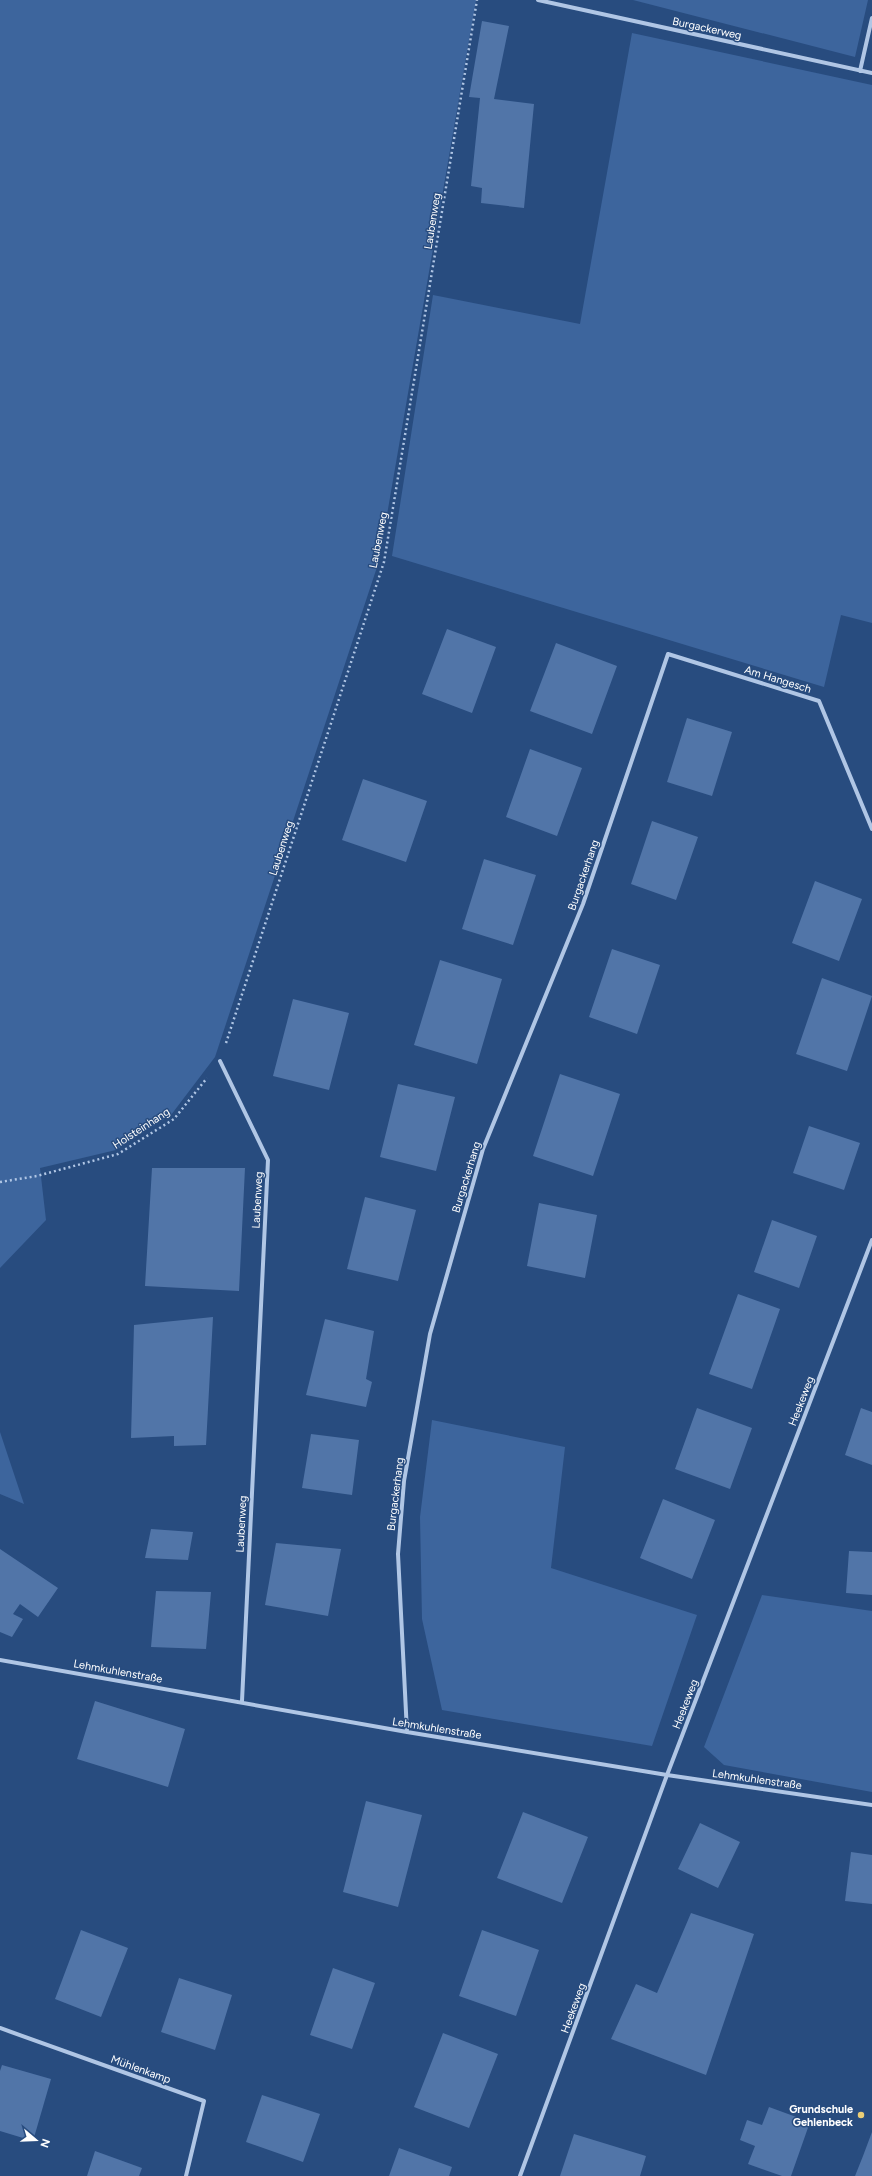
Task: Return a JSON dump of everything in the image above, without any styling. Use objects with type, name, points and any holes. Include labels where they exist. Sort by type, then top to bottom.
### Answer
[{"type":"street","name":"Burgackerweg","points":[[538,0],[872,73]]},
{"type":"street","points":[[860,71],[872,18]]},
{"type":"street","name":"Am Hangesch","points":[[668,654],[819,701],[872,829]]},
{"type":"street","name":"Burgackerhang","points":[[407,1732],[398,1554],[404,1481],[430,1334],[483,1149],[583,904],[668,654]]},
{"type":"street","name":"Laubenweg","points":[[220,1061],[268,1160],[242,1701]]},
{"type":"street","name":"Heekeweg","points":[[520,2176],[668,1775],[872,1240]]},
{"type":"street","name":"Lehmkuhlenstraße","points":[[0,1660],[242,1701],[407,1732],[668,1775],[872,1805]]},
{"type":"street","name":"Mühlenkamp","points":[[0,2028],[204,2101],[186,2176]]},
{"type":"path","name":"Laubenweg","points":[[220,1061],[384,562],[477,0]]},
{"type":"path","name":"Holsteinhang","points":[[0,1182],[37,1176],[118,1154],[174,1119],[220,1061]]},
{"type":"shaded area","points":[[0,0],[476,0],[379,561],[215,1057],[171,1115],[116,1150],[40,1168],[46,1220],[0,1268]]},
{"type":"shaded area","points":[[633,0],[868,0],[855,57]]},
{"type":"shaded area","points":[[632,33],[872,85],[872,623],[841,615],[824,687],[392,556],[433,295],[580,324]]},
{"type":"shaded area","points":[[432,1420],[565,1447],[551,1568],[697,1615],[652,1746],[442,1710],[422,1619],[420,1517]]},
{"type":"shaded area","points":[[0,1432],[24,1504],[0,1494]]},
{"type":"shaded area","points":[[762,1595],[872,1611],[872,1792],[724,1765],[704,1747]]},
{"type":"building","points":[[482,21],[509,26],[494,99],[534,104],[524,208],[481,203],[482,188],[471,186],[480,98],[469,97]]},
{"type":"building","points":[[447,629],[496,647],[472,713],[422,694]]},
{"type":"building","points":[[556,643],[617,666],[592,734],[530,711]]},
{"type":"building","points":[[687,718],[732,732],[712,796],[667,782]]},
{"type":"building","points":[[530,749],[582,768],[557,836],[506,817]]},
{"type":"building","points":[[363,779],[427,801],[406,862],[342,840]]},
{"type":"building","points":[[652,821],[698,837],[676,900],[631,884]]},
{"type":"building","points":[[484,859],[536,875],[513,945],[462,929]]},
{"type":"building","points":[[815,881],[862,899],[839,961],[792,943]]},
{"type":"building","points":[[612,949],[660,965],[637,1034],[589,1017]]},
{"type":"building","points":[[440,960],[502,979],[477,1064],[414,1045]]},
{"type":"building","points":[[822,978],[872,996],[847,1071],[796,1054]]},
{"type":"building","points":[[293,999],[349,1013],[329,1090],[273,1076]]},
{"type":"building","points":[[560,1074],[620,1094],[593,1176],[533,1156]]},
{"type":"building","points":[[398,1084],[455,1097],[436,1171],[380,1157]]},
{"type":"building","points":[[809,1126],[860,1143],[844,1190],[793,1173]]},
{"type":"building","points":[[152,1168],[245,1168],[239,1291],[145,1286]]},
{"type":"building","points":[[365,1197],[416,1210],[398,1281],[347,1269]]},
{"type":"building","points":[[539,1203],[597,1215],[585,1278],[527,1266]]},
{"type":"building","points":[[772,1220],[817,1236],[799,1288],[754,1272]]},
{"type":"building","points":[[738,1294],[780,1309],[752,1389],[709,1374]]},
{"type":"building","points":[[213,1317],[206,1445],[174,1446],[174,1436],[131,1438],[134,1325]]},
{"type":"building","points":[[325,1319],[374,1331],[366,1379],[372,1382],[366,1407],[306,1395]]},
{"type":"building","points":[[697,1408],[752,1428],[730,1489],[675,1469]]},
{"type":"building","points":[[861,1408],[872,1412],[872,1465],[845,1455]]},
{"type":"building","points":[[311,1434],[359,1440],[352,1495],[302,1488]]},
{"type":"building","points":[[663,1499],[715,1520],[692,1579],[640,1558]]},
{"type":"building","points":[[151,1529],[193,1532],[188,1560],[145,1558]]},
{"type":"building","points":[[276,1543],[341,1549],[328,1616],[265,1605]]},
{"type":"building","points":[[0,1549],[58,1588],[38,1617],[20,1604],[13,1614],[23,1619],[12,1637],[0,1632]]},
{"type":"building","points":[[849,1551],[872,1552],[872,1595],[846,1593]]},
{"type":"building","points":[[156,1591],[211,1592],[206,1649],[151,1647]]},
{"type":"building","points":[[95,1701],[185,1729],[168,1787],[77,1759]]},
{"type":"building","points":[[366,1801],[422,1815],[398,1907],[343,1892]]},
{"type":"building","points":[[523,1812],[588,1837],[562,1903],[497,1878]]},
{"type":"building","points":[[700,1823],[740,1842],[718,1888],[678,1869]]},
{"type":"building","points":[[851,1852],[872,1855],[872,1904],[845,1901]]},
{"type":"building","points":[[691,1913],[754,1934],[706,2075],[611,2039],[636,1984],[657,1993]]},
{"type":"building","points":[[81,1930],[128,1948],[101,2017],[55,1999]]},
{"type":"building","points":[[482,1930],[539,1950],[516,2016],[459,1996]]},
{"type":"building","points":[[333,1968],[375,1983],[352,2049],[310,2035]]},
{"type":"building","points":[[179,1978],[232,1995],[215,2050],[161,2032]]},
{"type":"building","points":[[443,2033],[498,2054],[469,2128],[414,2107]]},
{"type":"building","points":[[2,2065],[51,2079],[33,2141],[0,2131],[0,2071]]},
{"type":"building","points":[[262,2095],[320,2114],[303,2162],[246,2142]]},
{"type":"building","points":[[769,2107],[810,2122],[791,2176],[782,2176],[748,2164],[755,2146],[740,2140],[747,2120],[762,2125]]},
{"type":"building","points":[[872,2132],[872,2176],[855,2176],[863,2156]]},
{"type":"building","points":[[574,2134],[646,2156],[640,2176],[560,2176]]},
{"type":"building","points":[[399,2148],[452,2167],[449,2176],[389,2176]]},
{"type":"building","points":[[95,2151],[142,2168],[139,2176],[87,2176]]},
{"type":"place","name":"Grundschule Gehlenbeck","points":[[861,2115]]}]
